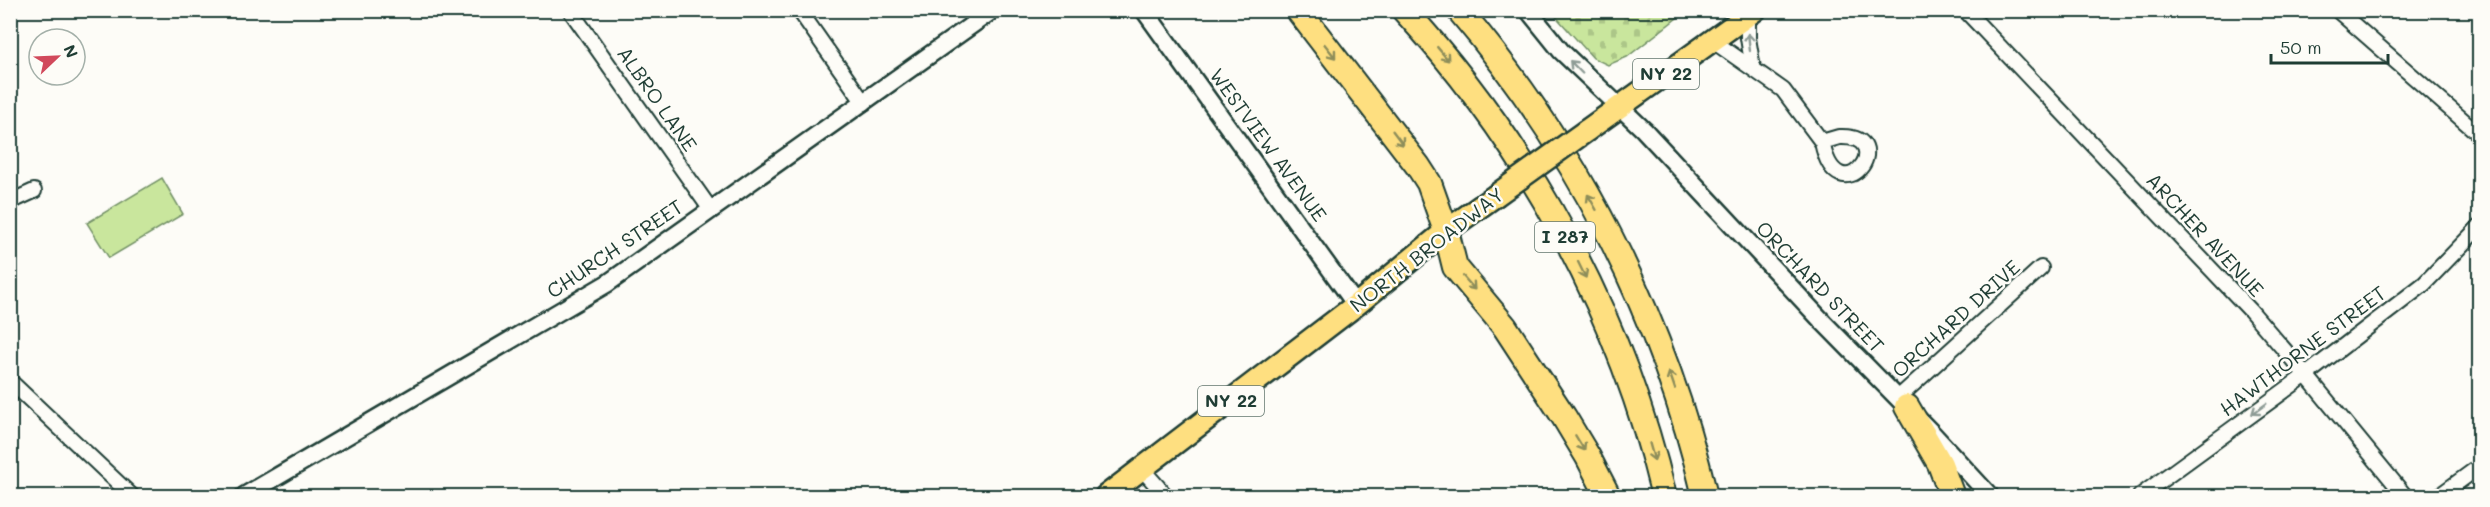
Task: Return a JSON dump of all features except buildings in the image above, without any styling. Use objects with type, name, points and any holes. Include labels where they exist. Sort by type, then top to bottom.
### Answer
[{"type":"highway","points":[[1299,10],[1429,183],[1446,231],[1455,267],[1511,337],[1564,417],[1608,496]]},
{"type":"highway","name":"I 287","points":[[1404,10],[1445,57],[1478,100],[1519,158],[1563,231],[1599,305],[1623,366],[1647,436],[1664,496]]},
{"type":"highway","name":"I 287","points":[[1459,10],[1505,68],[1543,122],[1611,236],[1665,360],[1686,425],[1705,496]]},
{"type":"highway","points":[[1902,403],[1940,464],[1952,496]]},
{"type":"main road","name":"NORTH BROADWAY","points":[[1106,496],[1356,305],[1446,231],[1751,13]]},
{"type":"street","name":"ALBRO LANE","points":[[570,10],[711,210]]},
{"type":"street","points":[[799,10],[864,103]]},
{"type":"street","name":"CHURCH STREET","points":[[244,496],[572,305],[864,103],[993,10]]},
{"type":"street","name":"WESTVIEW AVENUE","points":[[1144,10],[1356,305]]},
{"type":"street","name":"ORCHARD STREET","points":[[1528,10],[1561,51],[1650,137],[1990,496]]},
{"type":"street","name":"ARCHER AVENUE","points":[[1965,10],[2242,302],[2306,375],[2405,496]]},
{"type":"street","points":[[2337,10],[2480,135]]},
{"type":"street","points":[[1751,13],[1748,38],[1753,68]]},
{"type":"street","points":[[1713,40],[1784,90],[1822,142]]},
{"type":"street","points":[[10,202],[34,191]]},
{"type":"street","name":"HAWTHORNE STREET","points":[[2140,496],[2306,375],[2424,284],[2480,226]]},
{"type":"street","name":"ORCHARD DRIVE","points":[[1902,403],[2041,268]]},
{"type":"street","points":[[10,381],[132,496]]},
{"type":"street","points":[[2439,496],[2480,466]]},
{"type":"street","points":[[1142,469],[1166,496]]},
{"type":"green space","points":[[1551,11],[1686,11],[1627,57],[1608,65],[1593,58]]},
{"type":"green space","points":[[162,178],[183,214],[109,258],[87,223]]}]
